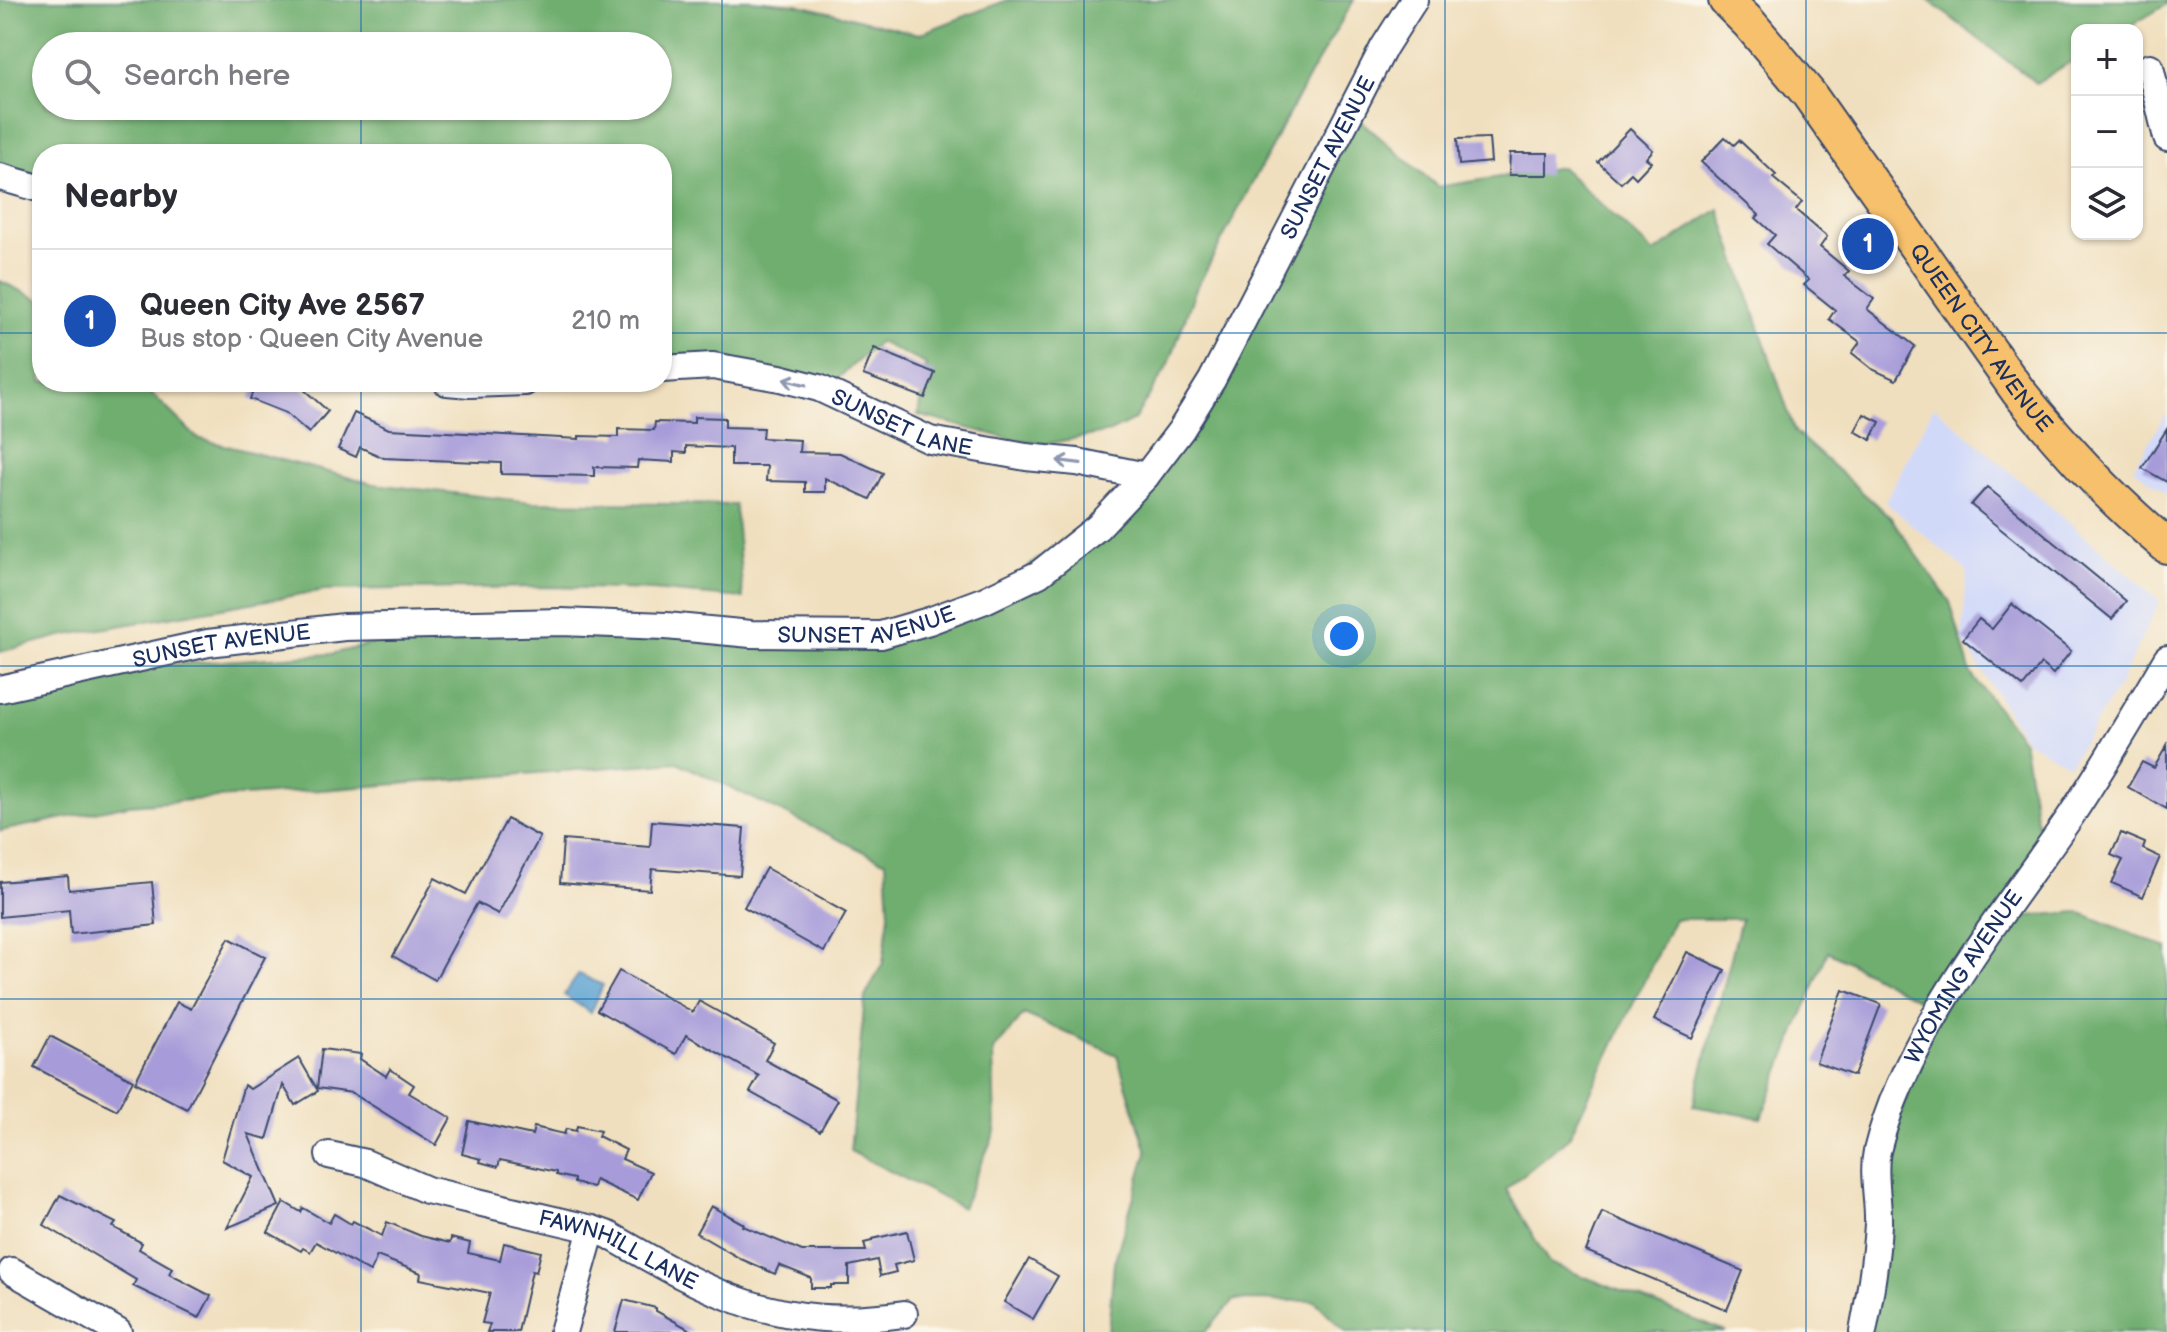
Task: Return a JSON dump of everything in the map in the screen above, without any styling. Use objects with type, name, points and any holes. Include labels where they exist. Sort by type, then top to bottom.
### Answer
[{"type":"main road","name":"QUEEN CITY AVENUE","points":[[1726,0],[1808,93],[2018,391],[2051,433],[2110,495],[2167,546]]},
{"type":"street","name":"SUNSET AVENUE","points":[[0,689],[208,643],[344,627],[561,622],[666,626],[751,634],[881,635],[985,600],[1039,574],[1098,527],[1146,476],[1181,430],[1212,380],[1384,47],[1414,0]]},
{"type":"street","points":[[2150,67],[2167,138]]},
{"type":"street","points":[[0,177],[32,186]]},
{"type":"street","name":"SUNSET LANE","points":[[672,368],[713,366],[780,378],[819,388],[930,440],[1026,457],[1077,462],[1146,476]]},
{"type":"street","name":"WYOMING AVENUE","points":[[1863,1332],[1874,1277],[1878,1220],[1876,1154],[1891,1107],[1914,1054],[1977,952],[2094,782],[2167,659]]},
{"type":"street","name":"FAWNHILL LANE","points":[[329,1155],[365,1163],[427,1190],[609,1235],[730,1305],[786,1325],[846,1328],[904,1314]]},
{"type":"street","points":[[563,1332],[592,1229]]},
{"type":"street","points":[[12,1271],[118,1332]]},
{"type":"shaded area","points":[[1934,406],[2160,601],[2118,687],[2069,765],[2026,741],[1962,639],[1967,571],[1885,502]]},
{"type":"shaded area","points":[[2167,413],[2167,494],[2133,468]]},
{"type":"green space","points":[[0,0],[750,0],[796,4],[919,34],[1007,0],[1354,0],[1309,76],[1195,291],[1169,364],[1134,420],[1110,432],[1046,444],[1018,441],[918,415],[926,364],[879,342],[835,381],[672,370],[672,144],[32,144],[32,186],[0,177]]},
{"type":"green space","points":[[1928,0],[2167,0],[2167,4],[2134,24],[2071,24],[2071,62],[2036,83]]},
{"type":"green space","points":[[1350,112],[1438,187],[1561,167],[1654,253],[1719,209],[1795,432],[1891,518],[1950,602],[1971,674],[2023,741],[2043,855],[2000,918],[2079,912],[2167,948],[2167,1332],[1863,1332],[1876,1177],[1939,1011],[1828,951],[1761,1118],[1693,1106],[1741,919],[1674,919],[1569,1137],[1506,1189],[1549,1263],[1726,1332],[1346,1332],[1315,1301],[1234,1300],[1205,1332],[1108,1332],[1114,1263],[1147,1152],[1117,1055],[1024,1014],[993,1051],[995,1132],[962,1208],[850,1151],[865,997],[883,963],[889,914],[886,862],[677,762],[129,805],[0,831],[0,689],[70,671],[331,654],[456,623],[881,635],[985,600],[1146,476]]},
{"type":"green space","points":[[0,281],[32,296],[32,392],[150,392],[197,438],[374,484],[531,502],[735,505],[743,598],[651,590],[551,587],[325,590],[61,636],[0,652]]},
{"type":"water","points":[[579,974],[603,985],[591,1013],[564,995]]},
{"type":"building","points":[[1630,129],[1653,150],[1646,158],[1651,162],[1636,178],[1631,173],[1621,183],[1598,162]]},
{"type":"building","points":[[1725,137],[1734,145],[1739,140],[1776,175],[1773,178],[1802,202],[1796,210],[1827,237],[1820,247],[1849,271],[1844,276],[1874,299],[1867,309],[1915,346],[1896,380],[1872,369],[1852,353],[1860,342],[1829,319],[1835,310],[1804,285],[1809,280],[1767,244],[1775,235],[1756,218],[1759,215],[1701,162]]},
{"type":"building","points":[[1489,138],[1491,162],[1459,165],[1457,139]]},
{"type":"building","points":[[1510,153],[1548,153],[1548,175],[1509,175]]},
{"type":"building","points":[[874,348],[935,373],[925,398],[863,375]]},
{"type":"building","points":[[252,392],[307,392],[328,411],[309,433],[286,413],[250,399]]},
{"type":"building","points":[[354,413],[389,429],[579,439],[579,436],[618,437],[618,429],[654,430],[655,422],[694,423],[694,417],[725,418],[725,427],[763,428],[762,438],[800,440],[799,452],[840,453],[883,473],[870,499],[825,478],[825,492],[805,492],[805,482],[766,481],[767,466],[731,466],[731,448],[686,446],[686,453],[674,452],[674,462],[638,460],[637,468],[594,467],[594,476],[501,474],[501,463],[384,458],[360,447],[356,457],[338,449]]},
{"type":"building","points":[[1864,414],[1880,422],[1871,440],[1855,431]]},
{"type":"building","points":[[2167,429],[2167,482],[2142,468]]},
{"type":"building","points":[[1987,487],[2126,601],[2112,619],[1971,505]]},
{"type":"building","points":[[2012,604],[2071,651],[2053,674],[2041,664],[2023,687],[1963,639],[1979,619],[1992,629]]},
{"type":"building","points":[[2167,745],[2167,809],[2128,787],[2142,762],[2154,768]]},
{"type":"building","points":[[507,819],[540,837],[498,914],[477,903],[435,980],[393,956],[435,878],[466,894]]},
{"type":"building","points":[[652,821],[744,828],[740,876],[652,869],[650,890],[560,883],[563,840],[650,847]]},
{"type":"building","points":[[2121,833],[2145,843],[2143,849],[2160,857],[2143,897],[2112,883],[2123,860],[2111,855]]},
{"type":"building","points":[[766,868],[846,913],[824,952],[744,907]]},
{"type":"building","points":[[68,876],[69,890],[152,882],[156,925],[71,934],[69,910],[0,917],[0,882]]},
{"type":"building","points":[[229,938],[265,957],[187,1109],[135,1082],[177,1002],[191,1009]]},
{"type":"building","points":[[1687,952],[1725,970],[1692,1038],[1654,1020]]},
{"type":"building","points":[[619,971],[693,1012],[699,1001],[774,1043],[765,1060],[838,1100],[820,1131],[750,1092],[759,1076],[686,1035],[676,1054],[597,1010]]},
{"type":"building","points":[[1843,990],[1881,1004],[1854,1076],[1816,1062]]},
{"type":"building","points":[[50,1036],[133,1080],[117,1110],[34,1067]]},
{"type":"building","points":[[322,1049],[361,1054],[360,1059],[386,1076],[390,1069],[414,1085],[409,1093],[451,1118],[436,1145],[352,1093],[317,1088]]},
{"type":"building","points":[[299,1058],[318,1091],[295,1105],[283,1085],[267,1139],[248,1134],[279,1206],[227,1228],[253,1177],[222,1160],[244,1085],[250,1089]]},
{"type":"building","points":[[469,1121],[532,1135],[534,1127],[564,1134],[566,1129],[576,1131],[577,1126],[600,1131],[598,1136],[626,1150],[622,1159],[651,1172],[638,1200],[595,1180],[593,1187],[574,1183],[574,1179],[556,1175],[556,1172],[500,1160],[498,1167],[480,1162],[481,1159],[462,1154]]},
{"type":"building","points":[[60,1195],[116,1223],[113,1227],[142,1243],[139,1249],[172,1268],[169,1274],[211,1296],[199,1318],[133,1286],[136,1280],[44,1225]]},
{"type":"building","points":[[284,1202],[301,1212],[303,1208],[329,1223],[334,1214],[382,1236],[387,1222],[421,1236],[450,1243],[451,1238],[470,1243],[468,1253],[500,1260],[504,1243],[541,1252],[536,1272],[532,1271],[518,1332],[487,1332],[490,1324],[482,1323],[490,1293],[420,1279],[421,1273],[377,1256],[370,1272],[316,1242],[310,1252],[303,1248],[301,1251],[268,1232]]},
{"type":"building","points":[[711,1206],[743,1226],[802,1251],[866,1251],[864,1243],[872,1239],[907,1231],[914,1260],[894,1265],[896,1272],[880,1276],[877,1260],[849,1266],[849,1285],[811,1288],[811,1278],[779,1265],[775,1274],[696,1233]]},
{"type":"building","points":[[1602,1212],[1743,1271],[1727,1310],[1586,1251]]},
{"type":"building","points":[[1029,1259],[1058,1276],[1033,1319],[1004,1302]]},
{"type":"building","points":[[624,1300],[656,1308],[656,1311],[694,1332],[615,1332]]},
{"type":"place","name":"Queen City Ave 2567","points":[[1868,244]]}]
